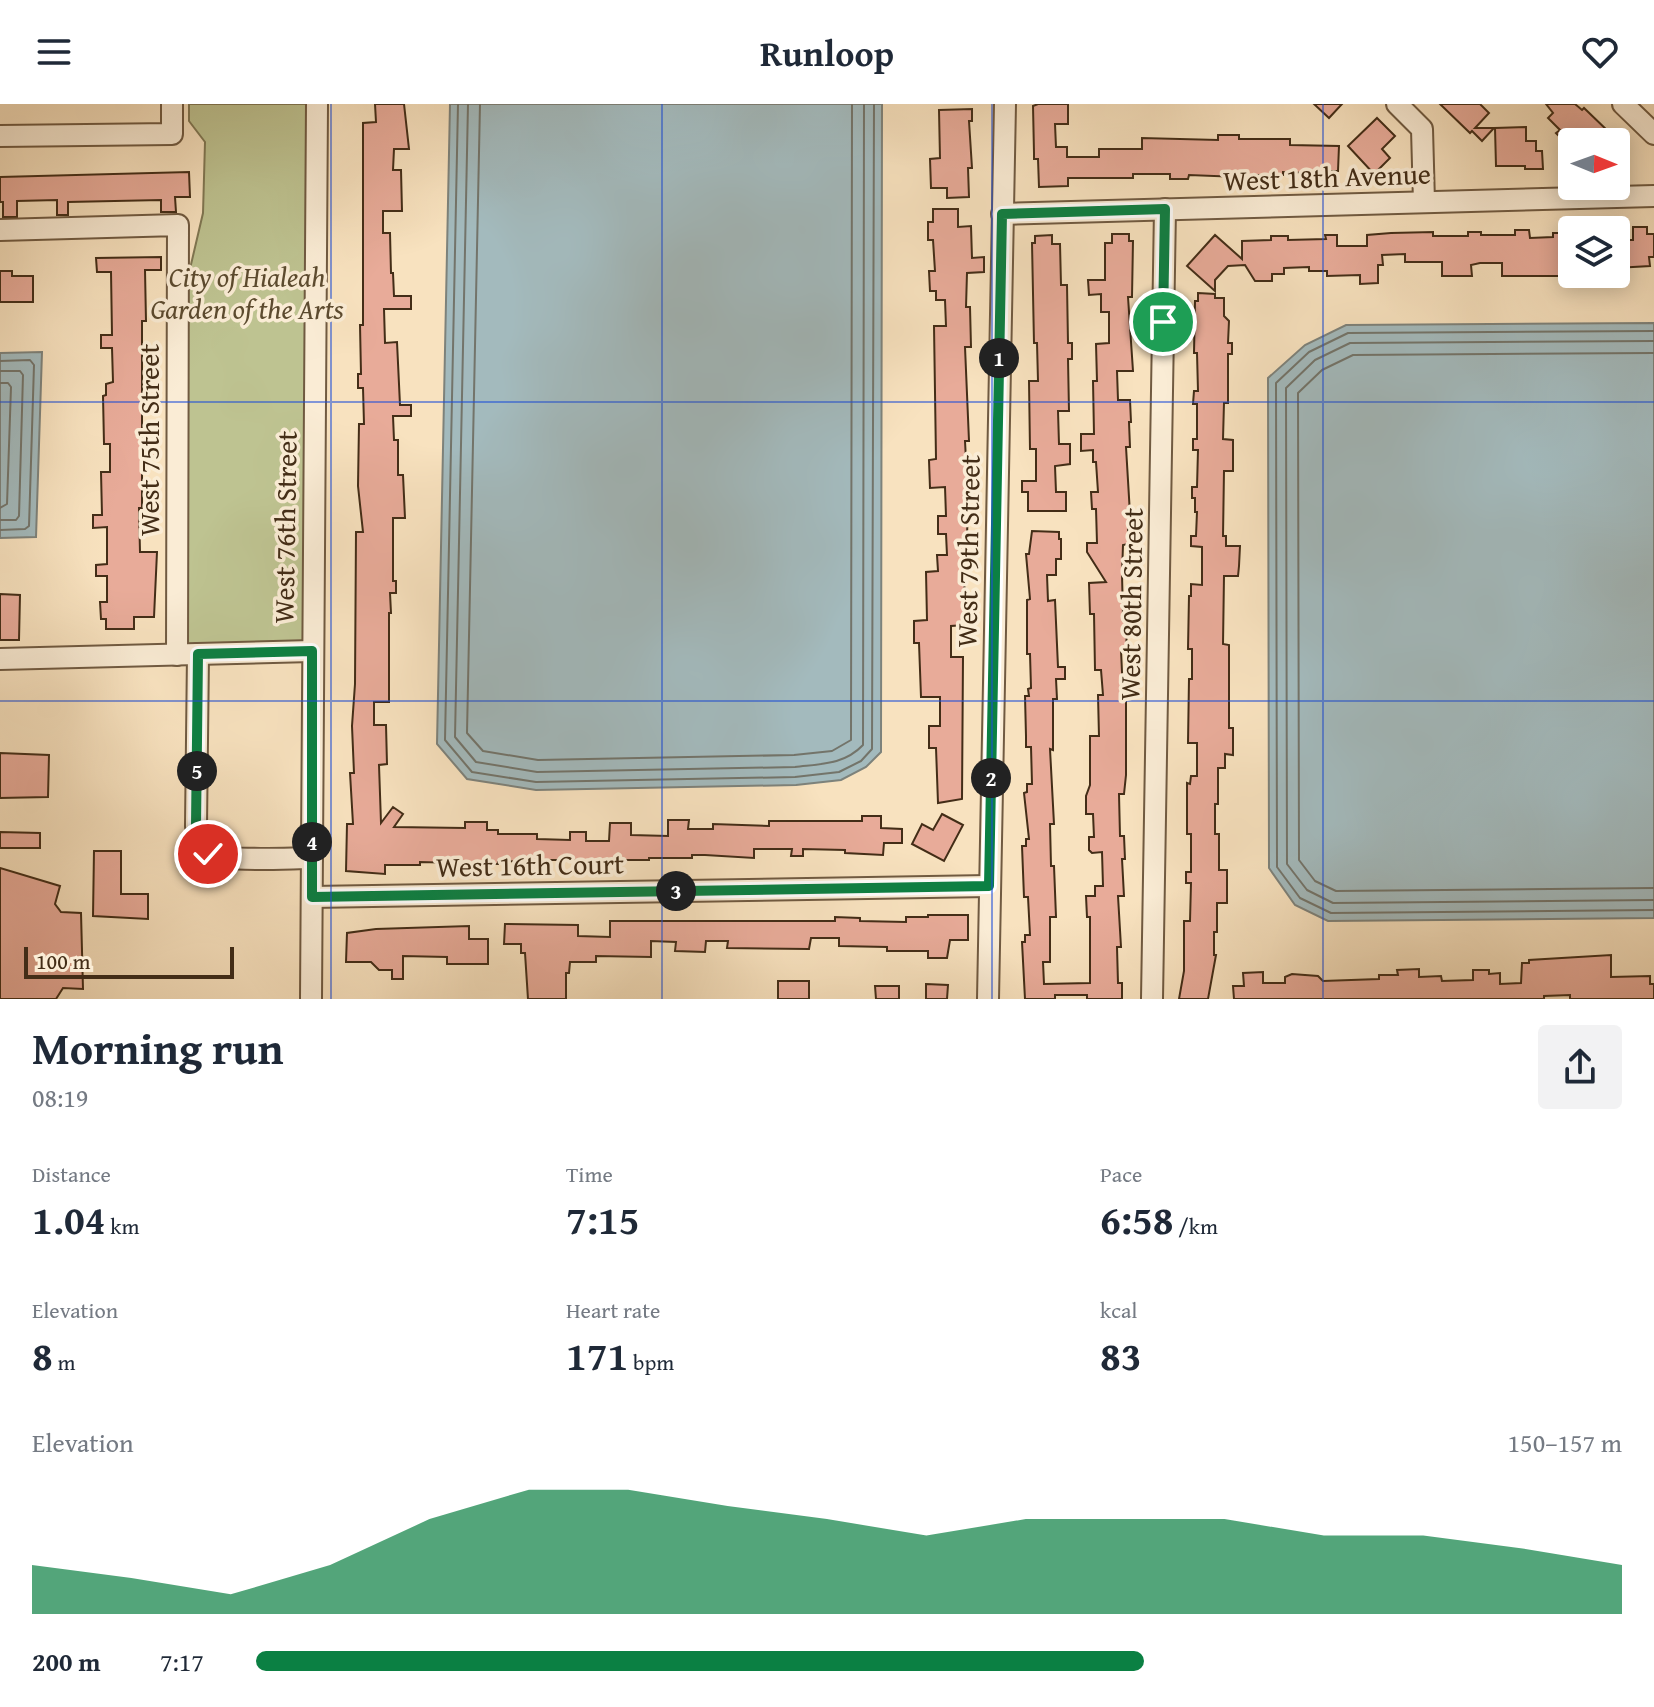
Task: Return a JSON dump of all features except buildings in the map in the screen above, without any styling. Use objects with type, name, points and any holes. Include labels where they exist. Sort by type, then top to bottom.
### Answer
[{"type":"street","points":[[0,136],[172,134],[172,104]]},
{"type":"street","name":"West 76th Street","points":[[311,999],[317,104]]},
{"type":"street","name":"West 79th Street","points":[[988,999],[1005,104]]},
{"type":"street","points":[[1397,104],[1422,129],[1424,202]]},
{"type":"street","points":[[1623,104],[1654,134]]},
{"type":"street","name":"West 18th Avenue","points":[[1002,214],[1654,196]]},
{"type":"street","name":"West 80th Street","points":[[1152,999],[1165,209]]},
{"type":"street","name":"West 75th Street","points":[[0,230],[178,225],[177,655]]},
{"type":"street","points":[[0,659],[312,651]]},
{"type":"street","points":[[198,654],[196,826],[200,845],[208,854],[223,857],[312,858]]},
{"type":"street","name":"West 16th Court","points":[[312,897],[989,886]]},
{"type":"green space","name":"City of Hialeah Garden of the Arts","points":[[189,104],[311,104],[307,652],[187,652],[186,286],[203,213],[205,142],[189,121]]},
{"type":"water","points":[[450,104],[882,104],[881,752],[866,767],[841,780],[796,785],[536,790],[467,779],[437,744]]},
{"type":"water","points":[[1654,323],[1654,918],[1328,921],[1295,905],[1269,868],[1268,378],[1305,345],[1346,325]]},
{"type":"water","points":[[42,352],[36,537],[0,538],[0,353]]},
{"type":"route","points":[[208,854],[200,845],[196,826],[198,654],[312,651],[312,897],[989,886],[1002,214],[1165,209],[1163,322]]}]
